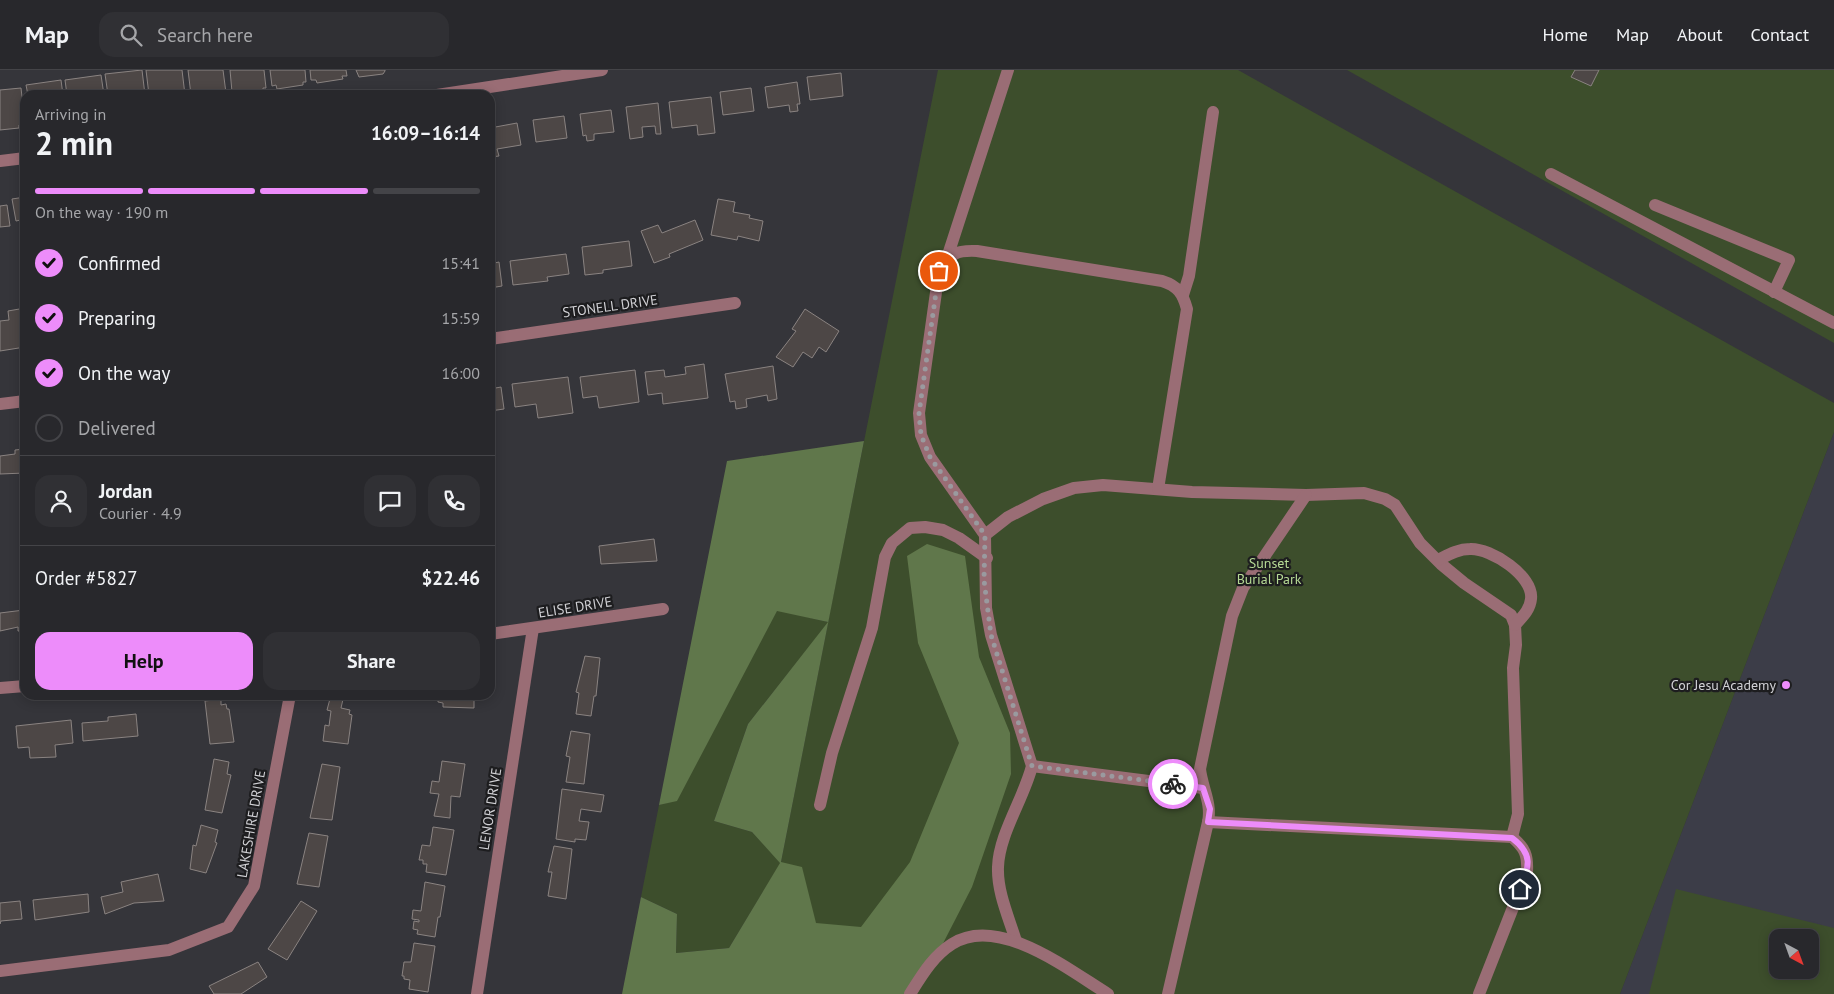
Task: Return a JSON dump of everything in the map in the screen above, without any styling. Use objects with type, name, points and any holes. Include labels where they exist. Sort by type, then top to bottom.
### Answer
[{"type":"street","points":[[470,90],[602,70]]},
{"type":"street","points":[[1008,70],[947,258],[939,271],[919,413],[921,435],[930,457],[985,535],[986,558],[984,580],[991,635],[1032,766],[1002,846],[998,866],[999,885],[1016,941]]},
{"type":"street","points":[[1183,295],[1189,276],[1213,112]]},
{"type":"street","points":[[0,161],[20,159]]},
{"type":"street","points":[[1551,174],[1834,323]]},
{"type":"street","points":[[1655,205],[1789,260],[1774,292]]},
{"type":"street","points":[[947,258],[961,250],[987,252],[1162,281],[1174,285],[1183,295],[1187,309],[1158,489]]},
{"type":"street","name":"STONELL DRIVE","points":[[495,338],[735,303]]},
{"type":"street","points":[[0,404],[20,402]]},
{"type":"street","points":[[985,535],[1008,517],[1043,500],[1074,488],[1103,485],[1306,495],[1364,493],[1385,499],[1395,505],[1420,543],[1464,584],[1510,615],[1515,625],[1516,645],[1513,668],[1518,814],[1512,838]]},
{"type":"street","points":[[1168,994],[1208,822],[1210,809],[1203,788],[1200,769],[1232,616],[1243,588],[1306,495]]},
{"type":"street","points":[[820,805],[832,753],[872,628],[885,557],[892,543],[910,528],[925,527],[943,530],[959,538],[986,558]]},
{"type":"street","points":[[1438,560],[1456,550],[1472,548],[1484,550],[1500,558],[1522,577],[1530,587],[1532,598],[1528,610],[1515,625]]},
{"type":"street","name":"ELISE DRIVE","points":[[495,633],[664,608]]},
{"type":"street","name":"LENOR DRIVE","points":[[477,994],[533,628]]},
{"type":"street","points":[[0,688],[20,686]]},
{"type":"street","name":"LAKESHIRE DRIVE","points":[[0,971],[169,950],[228,928],[254,886],[289,700]]},
{"type":"street","points":[[1032,766],[1203,788]]},
{"type":"street","points":[[1208,822],[1512,838],[1524,847],[1528,856],[1527,872],[1479,994]]},
{"type":"street","points":[[910,994],[937,956],[953,943],[977,937],[1003,936],[1061,964],[1108,994]]},
{"type":"shaded area","name":"Cor Jesu Academy","points":[[1834,432],[1834,994],[1620,994]]},
{"type":"green space","name":"Sunset Burial Park","points":[[938,70],[1238,70],[1834,403],[1834,432],[1620,994],[754,994],[780,864],[729,948],[676,953],[677,914],[641,897],[659,805],[677,800],[777,610],[828,622]],"holes":[[[828,623],[781,862],[752,832],[714,821],[748,724]]]},
{"type":"green space","points":[[1347,70],[1834,70],[1834,343]]},
{"type":"green space","points":[[864,441],[781,862],[802,867],[816,923],[861,927],[910,862],[959,743],[918,643],[907,556],[927,544],[965,556],[979,657],[1010,733],[1011,774],[972,887],[917,994],[622,994],[641,897],[677,914],[676,953],[729,948],[780,863],[752,832],[714,821],[748,724],[828,622],[777,611],[677,801],[659,805],[727,461]]},
{"type":"green space","points":[[1676,889],[1834,928],[1834,994],[1649,994]]},
{"type":"building","points":[[142,70],[144,90],[107,90],[105,74]]},
{"type":"building","points":[[146,70],[182,70],[184,90],[148,90]]},
{"type":"building","points":[[188,70],[223,70],[226,90],[190,90]]},
{"type":"building","points":[[230,70],[264,70],[266,88],[263,88],[263,90],[232,90]]},
{"type":"building","points":[[270,70],[305,70],[306,82],[303,82],[303,85],[277,89],[276,85],[272,86]]},
{"type":"building","points":[[310,70],[346,70],[347,76],[342,76],[343,79],[317,83],[316,80],[311,80]]},
{"type":"building","points":[[356,70],[385,71],[383,74],[359,77]]},
{"type":"building","points":[[1575,70],[1599,70],[1591,86],[1571,77]]},
{"type":"building","points":[[841,73],[843,96],[810,100],[807,77]]},
{"type":"building","points":[[101,75],[103,90],[66,90],[65,80]]},
{"type":"building","points":[[61,80],[62,90],[27,90],[26,85]]},
{"type":"building","points":[[797,82],[800,104],[797,104],[798,111],[790,112],[789,105],[768,108],[765,87]]},
{"type":"building","points":[[21,88],[19,128],[0,130],[0,90]]},
{"type":"building","points":[[751,88],[754,111],[723,115],[720,92]]},
{"type":"building","points":[[711,97],[715,133],[698,135],[697,125],[672,128],[669,102]]},
{"type":"building","points":[[658,103],[661,134],[656,134],[655,126],[642,127],[643,137],[630,139],[626,107]]},
{"type":"building","points":[[611,110],[614,132],[594,134],[594,140],[587,141],[586,135],[583,136],[580,114]]},
{"type":"building","points":[[564,116],[567,138],[536,142],[533,120]]},
{"type":"building","points":[[517,123],[521,145],[497,149],[499,156],[495,156],[495,127]]},
{"type":"building","points":[[20,198],[20,220],[16,221],[12,199]]},
{"type":"building","points":[[718,199],[735,202],[733,212],[750,215],[749,218],[763,221],[759,241],[738,236],[737,240],[711,235]]},
{"type":"building","points":[[7,205],[10,226],[0,227],[0,206]]},
{"type":"building","points":[[695,220],[703,240],[669,254],[670,257],[654,263],[641,231],[658,225],[662,233]]},
{"type":"building","points":[[629,241],[632,266],[603,270],[603,273],[585,275],[582,247]]},
{"type":"building","points":[[566,254],[569,274],[547,277],[548,281],[513,285],[510,261]]},
{"type":"building","points":[[499,262],[502,286],[495,287],[495,263]]},
{"type":"building","points":[[20,309],[20,348],[0,351],[0,321],[9,320],[8,311]]},
{"type":"building","points":[[805,309],[839,331],[826,352],[819,347],[812,358],[803,352],[793,367],[776,357],[796,331],[792,329]]},
{"type":"building","points":[[704,364],[708,398],[663,404],[662,393],[648,395],[645,372],[664,370],[665,377],[686,374],[685,367]]},
{"type":"building","points":[[773,366],[777,399],[768,401],[767,395],[746,399],[747,407],[736,409],[735,401],[730,402],[725,374]]},
{"type":"building","points":[[635,370],[639,402],[599,408],[597,396],[583,398],[580,377]]},
{"type":"building","points":[[568,377],[573,413],[538,418],[536,404],[515,407],[512,384]]},
{"type":"building","points":[[501,387],[504,409],[495,410],[495,388]]},
{"type":"building","points":[[15,450],[20,450],[20,473],[0,474],[0,456],[15,454]]},
{"type":"building","points":[[654,539],[657,561],[601,564],[599,546]]},
{"type":"building","points":[[20,610],[20,631],[18,631],[18,627],[0,631],[0,613]]},
{"type":"building","points":[[585,656],[600,658],[596,696],[594,696],[591,716],[576,714],[579,693],[576,692]]},
{"type":"building","points":[[221,700],[221,705],[226,704],[227,709],[229,709],[234,742],[210,744],[205,701]]},
{"type":"building","points":[[330,700],[343,700],[341,708],[350,710],[349,714],[352,715],[348,744],[323,741],[325,725],[329,726],[331,711],[327,710]]},
{"type":"building","points":[[438,700],[474,700],[474,708],[443,707],[443,703],[438,702]]},
{"type":"building","points":[[136,714],[138,736],[83,741],[82,723],[108,721],[108,717]]},
{"type":"building","points":[[71,720],[73,743],[55,745],[56,757],[30,758],[29,747],[18,748],[16,726]]},
{"type":"building","points":[[571,731],[590,734],[584,784],[566,782],[570,757],[566,756]]},
{"type":"building","points":[[214,759],[229,762],[227,774],[231,775],[222,813],[205,810]]},
{"type":"building","points":[[442,761],[465,764],[460,797],[451,796],[450,818],[434,816],[439,794],[430,793],[432,781],[439,782]]},
{"type":"building","points":[[322,764],[340,767],[332,820],[310,818]]},
{"type":"building","points":[[562,789],[604,795],[601,812],[581,809],[579,821],[589,822],[586,840],[575,839],[575,842],[556,839]]},
{"type":"building","points":[[201,825],[218,830],[215,842],[217,843],[206,873],[190,869],[193,845],[196,846]]},
{"type":"building","points":[[433,827],[454,830],[446,875],[426,872],[427,864],[423,864],[423,860],[419,860],[422,845],[430,846]]},
{"type":"building","points":[[309,833],[328,836],[319,887],[297,884]]},
{"type":"building","points":[[554,846],[572,849],[566,899],[548,896],[552,872],[548,872]]},
{"type":"building","points":[[158,874],[164,901],[134,903],[105,914],[101,897],[123,892],[121,882]]},
{"type":"building","points":[[425,882],[445,886],[435,937],[417,934],[418,930],[413,929],[414,921],[419,922],[419,920],[412,919],[413,910],[421,911]]},
{"type":"building","points":[[88,894],[89,912],[35,920],[33,900]]},
{"type":"building","points":[[20,901],[22,919],[1,921],[0,924],[0,903]]},
{"type":"building","points":[[301,901],[317,911],[287,960],[268,949]]},
{"type":"building","points":[[414,943],[435,946],[428,992],[409,989],[410,980],[404,979],[404,976],[402,976],[404,962],[411,962]]},
{"type":"building","points":[[258,962],[267,977],[241,994],[214,994],[209,986]]},
{"type":"way so far","points":[[939,271],[919,413],[921,435],[930,457],[944,479],[985,535],[986,558],[984,580],[986,608],[991,635],[1019,718],[1032,766],[1173,784]]},
{"type":"place","name":"Cor Jesu Academy","points":[[1786,685]]},
{"type":"route","points":[[1173,784],[1203,788],[1208,798],[1210,809],[1208,822],[1229,821],[1291,827],[1499,835],[1512,838],[1524,847],[1528,856],[1527,872],[1520,889]]}]
